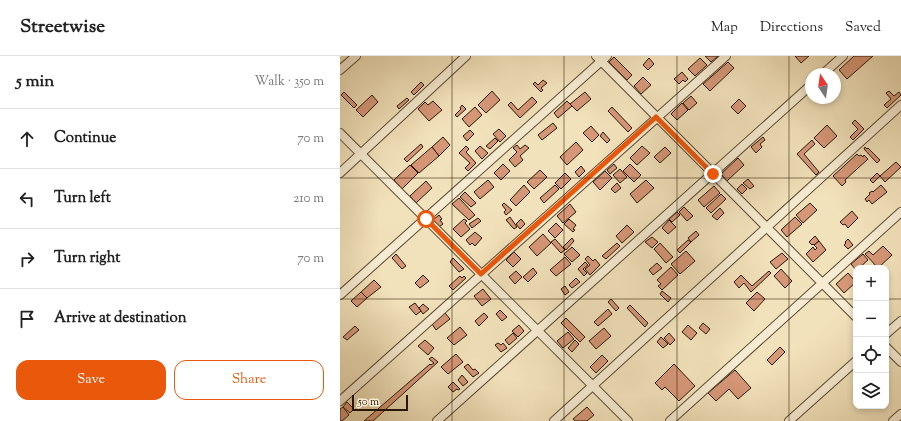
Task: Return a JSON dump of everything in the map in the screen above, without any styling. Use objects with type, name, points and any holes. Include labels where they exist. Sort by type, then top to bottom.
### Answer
[{"type":"street","points":[[340,70],[356,56]]},
{"type":"street","points":[[340,173],[466,56]]},
{"type":"street","points":[[340,401],[726,56]]},
{"type":"street","points":[[830,68],[843,56]]},
{"type":"street","points":[[340,295],[426,219],[601,58],[656,117],[767,226],[853,314]]},
{"type":"street","points":[[437,421],[805,90]]},
{"type":"street","points":[[554,421],[901,105]]},
{"type":"street","points":[[340,133],[628,421]]},
{"type":"street","points":[[670,421],[901,212]]},
{"type":"street","points":[[889,331],[901,321]]},
{"type":"street","points":[[889,350],[901,362]]},
{"type":"street","points":[[789,421],[853,364]]},
{"type":"street","points":[[893,421],[901,414]]},
{"type":"building","points":[[705,56],[718,56],[711,62]]},
{"type":"building","points":[[795,56],[809,56],[801,63]]},
{"type":"building","points":[[854,56],[873,56],[847,79],[841,72],[841,68]]},
{"type":"building","points":[[614,57],[632,75],[627,80],[609,62]]},
{"type":"building","points":[[649,58],[654,64],[648,70],[643,65]]},
{"type":"building","points":[[700,58],[707,65],[695,76],[688,69]]},
{"type":"building","points":[[728,62],[734,68],[710,91],[703,84]]},
{"type":"building","points":[[682,72],[688,79],[685,82],[683,80],[679,84],[674,79]]},
{"type":"building","points":[[643,77],[651,85],[641,94],[634,86]]},
{"type":"building","points":[[543,80],[547,83],[541,88],[543,90],[541,92],[533,84],[535,82],[538,85]]},
{"type":"building","points":[[421,82],[424,85],[414,95],[411,92]]},
{"type":"building","points":[[492,91],[500,100],[486,113],[478,105]]},
{"type":"building","points":[[889,91],[894,96],[899,92],[901,95],[887,108],[884,105],[891,99],[886,93]]},
{"type":"building","points":[[344,92],[357,105],[354,108],[341,95]]},
{"type":"building","points":[[585,92],[591,99],[577,111],[570,104]]},
{"type":"building","points":[[372,95],[378,102],[363,117],[356,110]]},
{"type":"building","points":[[691,96],[697,103],[689,110],[683,103]]},
{"type":"building","points":[[532,97],[537,102],[520,118],[508,105],[511,102],[518,110]]},
{"type":"building","points":[[407,98],[409,100],[399,109],[397,106]]},
{"type":"building","points":[[739,99],[746,106],[738,114],[731,107]]},
{"type":"building","points":[[433,101],[442,110],[429,121],[418,109],[425,102],[428,105]]},
{"type":"building","points":[[567,101],[572,106],[558,118],[554,113]]},
{"type":"building","points":[[682,103],[688,110],[677,120],[671,114]]},
{"type":"building","points":[[462,105],[466,109],[457,117],[455,115],[461,109],[460,108]]},
{"type":"building","points":[[475,107],[482,115],[469,127],[462,119]]},
{"type":"building","points":[[612,107],[632,128],[628,132],[608,111]]},
{"type":"building","points":[[855,120],[864,129],[853,140],[850,137],[858,129],[852,123]]},
{"type":"building","points":[[553,123],[557,128],[542,140],[538,135]]},
{"type":"building","points":[[827,125],[837,136],[824,148],[814,138]]},
{"type":"building","points":[[591,126],[599,135],[592,142],[583,133]]},
{"type":"building","points":[[499,129],[506,136],[500,142],[493,134]]},
{"type":"building","points":[[470,130],[474,134],[467,141],[463,136]]},
{"type":"building","points":[[603,132],[610,140],[607,143],[600,136]]},
{"type":"building","points":[[443,137],[450,145],[439,156],[432,147]]},
{"type":"building","points":[[763,137],[765,140],[760,144],[762,147],[756,153],[751,147]]},
{"type":"building","points":[[495,138],[498,141],[490,149],[486,146]]},
{"type":"building","points":[[812,140],[815,144],[804,154],[819,172],[816,175],[797,154]]},
{"type":"building","points":[[576,142],[583,150],[567,165],[560,157]]},
{"type":"building","points":[[421,144],[423,147],[407,162],[404,159]]},
{"type":"building","points":[[517,145],[520,149],[525,145],[529,148],[520,156],[523,160],[515,167],[509,160],[517,152],[513,148]]},
{"type":"building","points":[[466,146],[469,149],[466,152],[476,163],[468,171],[465,168],[470,163],[459,153]]},
{"type":"building","points":[[480,146],[488,153],[482,159],[475,151]]},
{"type":"building","points":[[642,146],[650,153],[637,165],[630,158]]},
{"type":"building","points":[[432,147],[439,156],[419,173],[411,165]]},
{"type":"building","points":[[665,147],[671,153],[660,163],[654,157]]},
{"type":"building","points":[[865,147],[867,149],[868,148],[880,160],[877,163],[864,149]]},
{"type":"building","points":[[857,154],[863,157],[864,155],[868,159],[845,180],[846,182],[842,186],[833,176]]},
{"type":"building","points":[[738,158],[744,165],[727,181],[721,174]]},
{"type":"building","points":[[896,162],[901,167],[885,182],[880,176]]},
{"type":"building","points":[[503,164],[510,171],[501,180],[494,173]]},
{"type":"building","points":[[614,164],[617,168],[610,174],[607,170]]},
{"type":"building","points":[[630,164],[641,175],[634,182],[623,171]]},
{"type":"building","points":[[410,165],[418,173],[402,189],[394,180]]},
{"type":"building","points":[[581,166],[585,171],[579,177],[575,172]]},
{"type":"building","points":[[620,169],[627,177],[620,183],[613,175]]},
{"type":"building","points":[[540,170],[547,177],[534,189],[527,182]]},
{"type":"building","points":[[605,171],[612,178],[600,190],[593,182]]},
{"type":"building","points":[[565,173],[571,179],[561,189],[555,183]]},
{"type":"building","points":[[877,173],[880,176],[873,183],[870,180]]},
{"type":"building","points":[[748,179],[754,186],[750,189],[743,183]]},
{"type":"building","points":[[488,180],[494,187],[480,199],[474,192]]},
{"type":"building","points":[[646,180],[654,188],[637,203],[630,194]]},
{"type":"building","points":[[426,181],[432,188],[416,203],[410,196]]},
{"type":"building","points":[[617,183],[621,188],[615,193],[611,189]]},
{"type":"building","points":[[742,184],[747,189],[742,194],[737,189]]},
{"type":"building","points":[[524,185],[530,192],[516,206],[510,200]]},
{"type":"building","points":[[555,185],[559,189],[544,203],[540,198]]},
{"type":"building","points":[[881,185],[887,192],[872,204],[869,200],[867,202],[865,199],[870,194],[869,193],[872,191],[873,192]]},
{"type":"building","points":[[714,186],[720,193],[704,207],[698,200]]},
{"type":"building","points":[[465,192],[476,203],[471,207],[460,197]]},
{"type":"building","points":[[721,194],[726,199],[711,213],[706,208]]},
{"type":"building","points":[[459,198],[475,215],[469,220],[452,204]]},
{"type":"building","points":[[504,203],[512,210],[506,215],[504,212],[506,210],[502,205]]},
{"type":"building","points":[[810,203],[817,210],[803,223],[796,215]]},
{"type":"building","points":[[570,204],[576,212],[563,223],[557,216]]},
{"type":"building","points":[[684,207],[693,216],[687,221],[679,212]]},
{"type":"building","points":[[720,208],[724,213],[717,220],[712,216]]},
{"type":"building","points":[[852,211],[858,218],[848,228],[845,224],[843,225],[840,222]]},
{"type":"building","points":[[677,212],[680,215],[672,222],[669,219]]},
{"type":"building","points":[[439,215],[443,224],[439,227],[433,220]]},
{"type":"building","points":[[510,217],[517,227],[514,229],[506,220]]},
{"type":"building","points":[[795,217],[802,224],[787,237],[781,230]]},
{"type":"building","points":[[478,218],[481,221],[472,228],[469,224]]},
{"type":"building","points":[[464,219],[467,221],[465,223],[470,229],[461,237],[453,229]]},
{"type":"building","points":[[521,219],[525,224],[520,229],[516,224]]},
{"type":"building","points":[[569,219],[576,225],[573,232],[564,224]]},
{"type":"building","points":[[669,220],[676,227],[668,234],[662,228]]},
{"type":"building","points":[[556,223],[563,230],[555,238],[548,231]]},
{"type":"building","points":[[627,225],[634,232],[622,243],[616,236]]},
{"type":"building","points":[[696,231],[699,235],[691,242],[688,238]]},
{"type":"building","points":[[475,232],[482,238],[475,246],[472,243],[470,245],[466,240]]},
{"type":"building","points":[[543,234],[551,243],[537,256],[529,247]]},
{"type":"building","points":[[815,236],[819,241],[812,245],[809,242]]},
{"type":"building","points":[[652,237],[658,242],[652,248],[645,242]]},
{"type":"building","points":[[572,238],[574,241],[566,250],[563,247]]},
{"type":"building","points":[[555,239],[565,250],[561,253],[551,242]]},
{"type":"building","points":[[848,239],[853,245],[848,249],[844,245]]},
{"type":"building","points":[[688,240],[691,242],[680,253],[677,250]]},
{"type":"building","points":[[819,241],[826,250],[813,262],[806,254],[813,247],[815,250],[817,248],[814,245]]},
{"type":"building","points":[[617,243],[620,246],[606,259],[602,256]]},
{"type":"building","points":[[660,243],[673,257],[666,263],[654,249]]},
{"type":"building","points":[[883,246],[892,255],[881,265],[875,265],[865,254],[869,251],[873,255]]},
{"type":"building","points":[[572,247],[580,255],[572,262],[564,254]]},
{"type":"building","points":[[686,251],[695,261],[680,274],[671,264]]},
{"type":"building","points":[[514,252],[521,259],[513,267],[506,260]]},
{"type":"building","points":[[782,253],[788,259],[776,269],[770,262]]},
{"type":"building","points":[[396,254],[406,266],[402,269],[392,258]]},
{"type":"building","points":[[863,254],[868,260],[862,265],[853,265],[853,266],[851,264]]},
{"type":"building","points":[[588,256],[593,261],[595,259],[600,265],[590,275],[585,269],[590,265],[585,259]]},
{"type":"building","points":[[565,257],[571,264],[556,276],[550,270]]},
{"type":"building","points":[[453,258],[464,269],[459,272],[450,262]]},
{"type":"building","points":[[585,262],[588,265],[583,269],[587,273],[584,276],[578,269]]},
{"type":"building","points":[[657,263],[662,268],[653,275],[649,270]]},
{"type":"building","points":[[671,267],[678,275],[662,290],[658,286],[661,284],[657,280]]},
{"type":"building","points":[[533,268],[537,273],[528,282],[523,277]]},
{"type":"building","points":[[781,269],[792,281],[785,288],[774,276]]},
{"type":"building","points":[[516,271],[522,277],[515,284],[509,277]]},
{"type":"building","points":[[769,271],[771,273],[751,292],[744,283],[739,288],[734,282],[741,275],[752,286]]},
{"type":"building","points":[[848,273],[853,279],[853,285],[844,293],[836,284]]},
{"type":"building","points":[[423,275],[429,281],[420,288],[415,283]]},
{"type":"building","points":[[460,276],[462,278],[464,276],[466,278],[453,290],[449,286]]},
{"type":"building","points":[[576,278],[580,282],[572,288],[569,285]]},
{"type":"building","points":[[374,280],[381,287],[367,298],[361,292]]},
{"type":"building","points":[[565,286],[569,292],[565,295],[561,289]]},
{"type":"building","points":[[483,289],[491,299],[482,306],[474,296]]},
{"type":"building","points":[[662,291],[671,298],[668,302],[660,294]]},
{"type":"building","points":[[361,292],[367,298],[357,307],[351,301]]},
{"type":"building","points":[[757,292],[765,299],[754,311],[746,303]]},
{"type":"building","points":[[611,299],[619,308],[616,311],[608,302]]},
{"type":"building","points":[[415,303],[421,311],[416,315],[409,307]]},
{"type":"building","points":[[423,304],[429,309],[423,314],[419,308]]},
{"type":"building","points":[[630,305],[648,323],[645,327],[627,308]]},
{"type":"building","points":[[608,309],[612,314],[598,326],[594,322]]},
{"type":"building","points":[[500,310],[507,317],[502,321],[496,314]]},
{"type":"building","points":[[445,313],[450,319],[436,330],[432,324]]},
{"type":"building","points":[[484,313],[488,317],[479,326],[475,321]]},
{"type":"building","points":[[566,318],[585,337],[580,342],[561,323]]},
{"type":"building","points":[[703,323],[710,329],[706,334],[699,328]]},
{"type":"building","points":[[519,325],[524,331],[518,337],[512,331]]},
{"type":"building","points":[[688,325],[697,333],[691,340],[682,332]]},
{"type":"building","points":[[355,326],[359,330],[347,340],[343,337]]},
{"type":"building","points":[[460,327],[467,335],[454,345],[447,338]]},
{"type":"building","points":[[604,328],[611,336],[596,349],[589,341]]},
{"type":"building","points":[[568,332],[574,339],[563,348],[557,341]]},
{"type":"building","points":[[513,333],[517,338],[509,345],[505,340]]},
{"type":"building","points":[[669,333],[675,340],[670,345],[664,338]]},
{"type":"building","points":[[661,337],[668,344],[663,348],[657,342]]},
{"type":"building","points":[[425,340],[434,348],[428,355],[418,346]]},
{"type":"building","points":[[575,340],[579,344],[572,352],[568,348]]},
{"type":"building","points":[[498,343],[501,345],[503,343],[507,348],[501,352],[495,345]]},
{"type":"building","points":[[780,347],[785,352],[772,365],[767,360]]},
{"type":"building","points":[[456,354],[463,362],[448,374],[441,367]]},
{"type":"building","points":[[602,355],[608,361],[596,373],[590,367]]},
{"type":"building","points":[[432,357],[438,362],[373,421],[364,421],[430,364],[431,365],[434,363],[429,359]]},
{"type":"building","points":[[468,364],[473,370],[475,369],[479,373],[473,377],[464,367]]},
{"type":"building","points":[[674,364],[695,386],[679,401],[665,387],[662,390],[655,383]]},
{"type":"building","points":[[735,370],[751,388],[738,399],[729,389],[716,401],[708,393]]},
{"type":"building","points":[[462,375],[468,382],[463,386],[458,380]]},
{"type":"building","points":[[453,382],[460,389],[453,392],[448,387]]},
{"type":"building","points":[[347,402],[354,409],[350,413],[343,407]]},
{"type":"building","points":[[343,407],[349,415],[340,421],[340,409]]},
{"type":"building","points":[[587,407],[594,415],[587,421],[575,421],[573,419]]},
{"type":"route","points":[[426,219],[481,274],[656,117],[713,174]]}]
